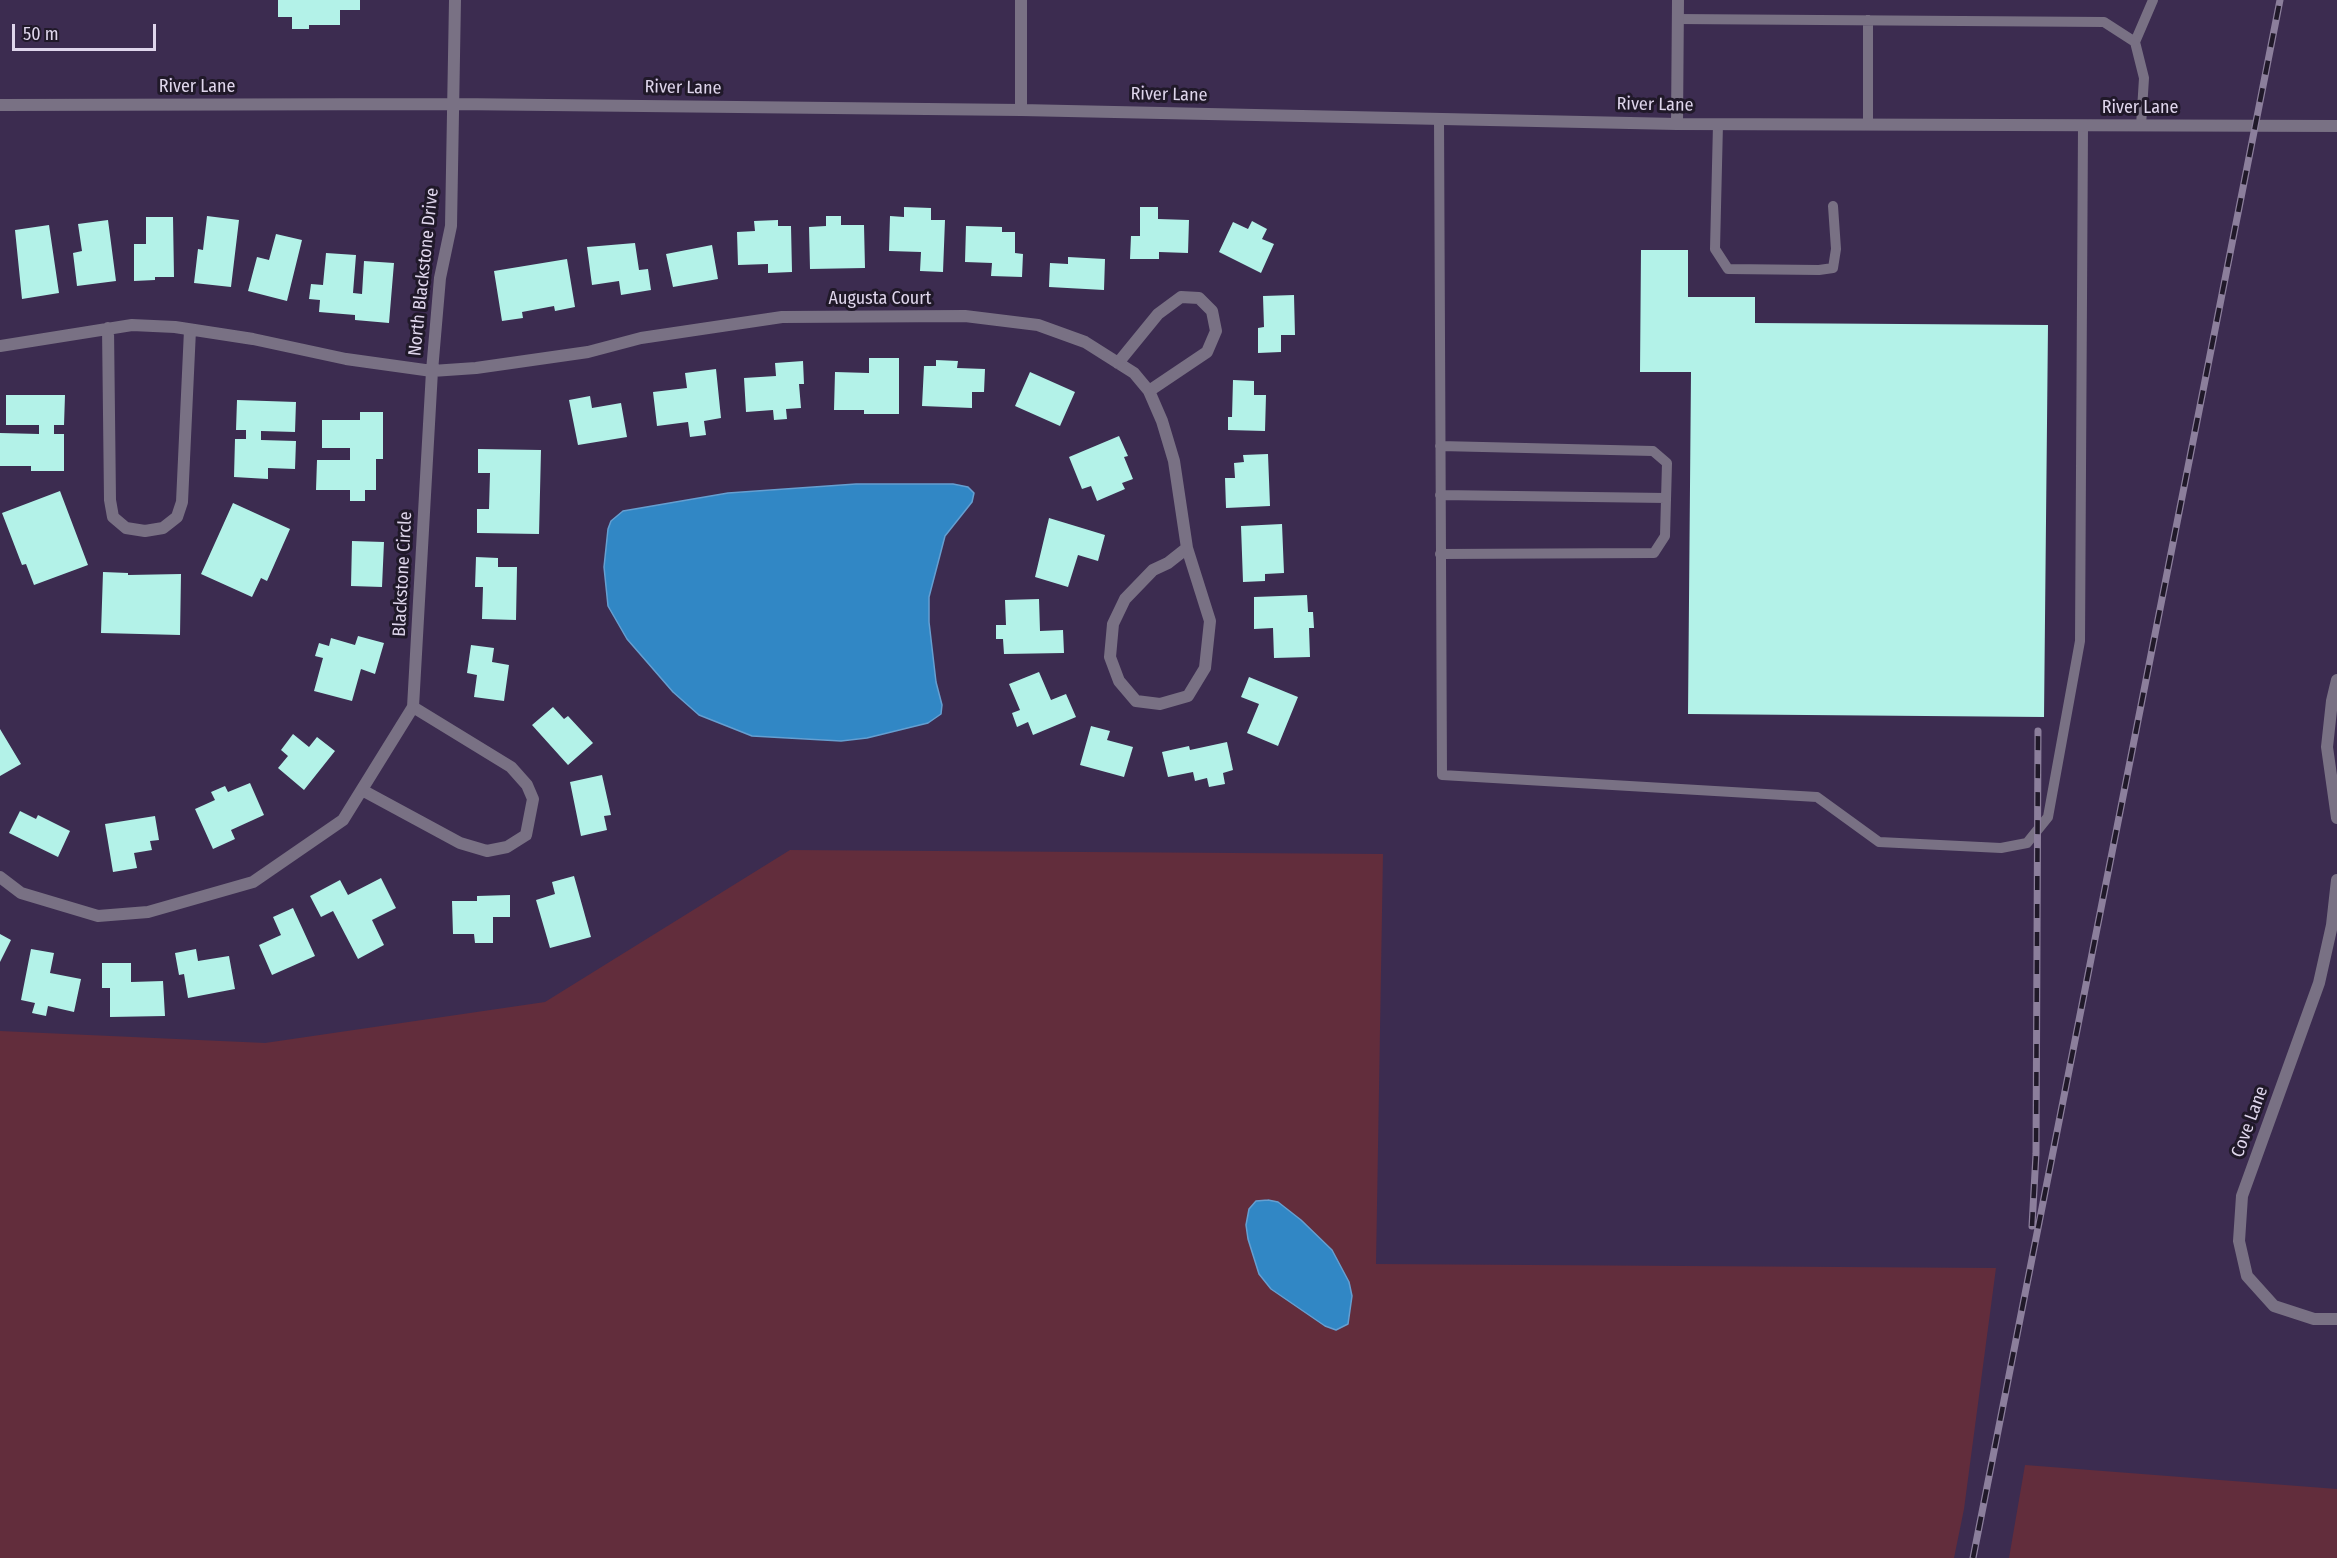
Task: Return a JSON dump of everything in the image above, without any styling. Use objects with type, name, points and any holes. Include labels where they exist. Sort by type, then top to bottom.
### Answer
[{"type":"street","name":"North Blackstone Drive","points":[[432,371],[440,278],[452,226],[455,0]]},
{"type":"street","points":[[1021,0],[1021,110]]},
{"type":"street","points":[[1677,124],[1678,0]]},
{"type":"street","name":"River Lane","points":[[0,105],[454,104],[1021,110],[1677,124],[2337,126]]},
{"type":"street","points":[[1118,363],[1158,314],[1181,297],[1199,298],[1212,311],[1216,331],[1207,352],[1149,391]]},
{"type":"street","name":"Augusta Court","points":[[432,371],[476,368],[588,352],[641,338],[793,317],[965,316],[1038,325],[1085,342],[1134,373],[1149,391],[1162,421],[1174,461],[1187,549],[1210,621],[1204,668],[1188,696],[1160,704],[1136,700],[1119,681],[1110,657],[1113,624],[1125,600],[1153,570],[1168,563],[1187,549]]},
{"type":"street","points":[[0,346],[132,325],[253,339],[346,358],[432,371]]},
{"type":"street","points":[[108,328],[110,500],[113,517],[126,528],[145,531],[163,528],[177,517],[182,502],[190,330]]},
{"type":"street","name":"Blackstone Circle","points":[[0,877],[21,893],[98,916],[148,912],[252,882],[343,820],[413,707],[432,371]]},
{"type":"street","points":[[2337,680],[2332,701],[2327,747],[2337,818]]},
{"type":"street","points":[[362,790],[460,843],[487,851],[507,848],[526,835],[533,799],[527,784],[511,767],[413,707]]},
{"type":"street","name":"Cove Lane","points":[[2337,880],[2332,925],[2319,983],[2242,1196],[2240,1241],[2247,1276],[2274,1306],[2314,1319],[2337,1319]]},
{"type":"lane","points":[[2141,126],[2144,78],[2136,42],[2153,0]]},
{"type":"lane","points":[[1677,19],[2104,22],[2136,42]]},
{"type":"lane","points":[[1868,20],[1868,125]]},
{"type":"lane","points":[[1439,119],[1442,775],[1817,797],[1879,842],[2001,848],[2027,843],[2048,817],[2080,641],[2083,126]]},
{"type":"lane","points":[[1718,124],[1715,249],[1728,269],[1819,270],[1833,268],[1836,249],[1833,207]]},
{"type":"lane","points":[[1440,446],[1653,451],[1666,463],[1665,536],[1654,553],[1440,554]]},
{"type":"lane","points":[[1440,495],[1666,498]]},
{"type":"shaded area","points":[[790,850],[1383,854],[1376,1264],[1996,1268],[1964,1509],[1954,1558],[0,1558],[0,1031],[265,1043],[545,1002]]},
{"type":"shaded area","points":[[2025,1465],[2337,1489],[2337,1558],[2009,1558]]},
{"type":"water","points":[[856,484],[953,484],[968,487],[974,493],[972,502],[945,536],[929,597],[929,622],[936,682],[942,705],[941,714],[928,723],[867,738],[841,741],[752,736],[699,715],[673,692],[627,639],[608,606],[604,567],[611,521],[623,511],[728,493]]},
{"type":"water","points":[[1256,1201],[1278,1202],[1301,1220],[1332,1250],[1349,1282],[1352,1296],[1348,1324],[1336,1330],[1325,1326],[1271,1289],[1259,1274],[1246,1225],[1249,1209]]},
{"type":"building","points":[[278,0],[360,0],[360,10],[340,10],[340,25],[309,25],[309,29],[292,29],[292,17],[278,17]]},
{"type":"building","points":[[904,207],[931,208],[931,220],[945,220],[943,272],[920,271],[921,252],[889,251],[890,216],[904,217]]},
{"type":"building","points":[[1140,207],[1158,207],[1158,219],[1189,220],[1188,253],[1159,252],[1159,259],[1130,259],[1131,236],[1140,236]]},
{"type":"building","points":[[207,216],[239,220],[231,287],[194,283],[198,249],[203,250]]},
{"type":"building","points":[[826,216],[841,216],[841,225],[864,225],[865,268],[810,269],[809,227],[826,226]]},
{"type":"building","points":[[146,217],[173,217],[174,277],[155,277],[155,280],[134,281],[134,244],[146,244]]},
{"type":"building","points":[[108,220],[116,281],[77,286],[73,253],[82,251],[78,224]]},
{"type":"building","points":[[778,220],[778,226],[791,226],[792,272],[768,273],[768,264],[738,265],[737,232],[755,231],[754,221]]},
{"type":"building","points":[[1252,221],[1267,229],[1262,239],[1274,244],[1261,273],[1219,252],[1233,222],[1248,229]]},
{"type":"building","points":[[49,225],[59,293],[22,299],[15,230]]},
{"type":"building","points":[[966,226],[1002,227],[1002,232],[1015,232],[1015,253],[1023,254],[1022,277],[991,276],[992,263],[965,262]]},
{"type":"building","points":[[276,234],[302,240],[287,301],[248,291],[257,257],[269,260]]},
{"type":"building","points":[[635,243],[639,270],[648,269],[651,290],[621,295],[619,281],[592,285],[587,247]]},
{"type":"building","points":[[712,245],[718,279],[673,287],[666,254]]},
{"type":"building","points":[[1641,250],[1688,250],[1688,297],[1755,297],[1755,323],[2048,325],[2044,717],[1688,714],[1691,372],[1640,372]]},
{"type":"building","points":[[326,253],[356,255],[353,293],[362,294],[364,261],[394,263],[389,323],[355,320],[355,315],[319,312],[320,300],[309,299],[311,284],[323,285]]},
{"type":"building","points":[[1068,257],[1105,259],[1104,290],[1049,287],[1050,263],[1068,264]]},
{"type":"building","points":[[567,259],[575,307],[555,311],[554,306],[522,312],[523,318],[502,321],[494,271]]},
{"type":"building","points":[[1294,295],[1295,335],[1281,335],[1281,352],[1258,353],[1258,328],[1264,327],[1263,296]]},
{"type":"building","points":[[869,358],[899,358],[899,414],[864,414],[864,410],[834,410],[835,372],[869,373]]},
{"type":"building","points":[[936,360],[958,361],[957,368],[985,369],[984,392],[972,392],[972,408],[922,406],[924,366],[936,366]]},
{"type":"building","points":[[803,361],[804,384],[799,384],[801,408],[786,409],[787,419],[774,420],[773,410],[746,412],[744,378],[776,376],[775,363]]},
{"type":"building","points":[[716,369],[721,418],[704,421],[706,435],[690,437],[688,422],[657,426],[653,392],[687,388],[685,373]]},
{"type":"building","points":[[1030,372],[1075,392],[1060,426],[1015,406]]},
{"type":"building","points":[[1233,380],[1254,381],[1254,395],[1266,395],[1265,431],[1228,430],[1228,417],[1232,417]]},
{"type":"building","points":[[6,395],[65,395],[64,425],[54,425],[54,434],[64,434],[64,471],[31,471],[31,466],[0,466],[0,433],[39,434],[39,425],[6,425]]},
{"type":"building","points":[[590,396],[592,408],[621,403],[627,437],[578,445],[569,400]]},
{"type":"building","points":[[237,400],[296,402],[295,432],[261,431],[261,440],[296,441],[295,469],[268,468],[268,479],[234,477],[235,439],[246,439],[246,430],[236,430]]},
{"type":"building","points":[[360,412],[383,412],[383,459],[376,459],[376,490],[365,490],[365,501],[350,501],[350,490],[316,490],[317,460],[350,460],[350,448],[322,448],[322,420],[360,420]]},
{"type":"building","points":[[1119,436],[1128,456],[1124,457],[1133,479],[1122,483],[1125,489],[1097,501],[1091,486],[1082,489],[1069,457]]},
{"type":"building","points":[[478,449],[541,450],[539,534],[477,533],[477,509],[489,509],[490,473],[478,473]]},
{"type":"building","points":[[1268,454],[1270,506],[1226,508],[1225,478],[1235,478],[1234,463],[1244,462],[1243,455]]},
{"type":"building","points":[[60,491],[88,565],[34,585],[26,564],[22,565],[2,513]]},
{"type":"building","points":[[233,503],[290,529],[267,581],[261,578],[252,597],[201,574]]},
{"type":"building","points":[[1049,518],[1105,535],[1098,561],[1078,555],[1068,587],[1035,577]]},
{"type":"building","points":[[1282,524],[1284,573],[1265,574],[1265,581],[1243,582],[1241,526]]},
{"type":"building","points":[[352,541],[384,542],[382,587],[351,586]]},
{"type":"building","points":[[476,557],[498,558],[498,567],[517,567],[516,620],[482,619],[483,587],[475,587]]},
{"type":"building","points":[[103,572],[128,573],[128,575],[181,574],[180,635],[101,633]]},
{"type":"building","points":[[1307,595],[1308,612],[1313,612],[1314,628],[1309,628],[1310,657],[1274,658],[1273,628],[1254,629],[1254,597]]},
{"type":"building","points":[[1039,599],[1040,631],[1063,630],[1064,653],[1004,654],[1003,639],[996,639],[996,625],[1006,625],[1005,600]]},
{"type":"building","points":[[358,636],[384,643],[375,674],[361,669],[352,701],[314,691],[323,658],[315,656],[319,643],[329,646],[331,638],[355,645]]},
{"type":"building","points":[[471,645],[494,648],[492,662],[509,665],[504,701],[474,697],[477,675],[467,673]]},
{"type":"building","points":[[1039,672],[1051,700],[1066,694],[1076,717],[1033,735],[1028,722],[1017,727],[1012,713],[1020,710],[1009,684]]},
{"type":"building","points":[[1249,677],[1298,697],[1278,746],[1247,733],[1259,704],[1241,697]]},
{"type":"building","points":[[553,707],[564,719],[568,716],[593,743],[568,765],[532,725]]},
{"type":"building","points":[[1091,726],[1110,731],[1107,740],[1133,747],[1124,777],[1080,765]]},
{"type":"building","points":[[0,729],[21,764],[0,776]]},
{"type":"building","points":[[293,734],[309,747],[317,737],[335,751],[304,790],[278,768],[288,756],[281,750]]},
{"type":"building","points":[[1227,742],[1233,770],[1223,773],[1225,784],[1209,787],[1207,778],[1195,781],[1193,772],[1168,777],[1162,752],[1189,746],[1190,750]]},
{"type":"building","points":[[602,775],[611,815],[604,816],[607,830],[581,836],[570,782]]},
{"type":"building","points":[[250,783],[264,815],[231,830],[235,839],[213,849],[195,809],[215,800],[211,792],[225,786],[228,792]]},
{"type":"building","points":[[20,811],[36,819],[38,815],[70,831],[58,857],[9,833]]},
{"type":"building","points":[[155,816],[159,840],[150,841],[152,850],[134,853],[137,868],[113,872],[105,824]]},
{"type":"building","points":[[574,876],[591,937],[550,948],[536,900],[555,894],[552,882]]},
{"type":"building","points":[[381,878],[396,908],[372,920],[384,945],[358,959],[333,911],[321,917],[310,896],[340,880],[348,895]]},
{"type":"building","points":[[510,895],[510,917],[493,917],[493,943],[475,943],[474,934],[453,934],[452,901],[477,901],[477,896]]},
{"type":"building","points":[[293,908],[315,956],[272,975],[259,945],[281,935],[273,917]]},
{"type":"building","points":[[0,934],[11,940],[0,962]]},
{"type":"building","points":[[31,949],[54,953],[50,973],[81,979],[74,1012],[48,1006],[46,1016],[32,1013],[35,1003],[21,1000]]},
{"type":"building","points":[[196,949],[198,961],[229,956],[235,989],[188,998],[184,974],[179,975],[175,953]]},
{"type":"building","points":[[102,963],[131,963],[131,982],[163,981],[165,1016],[110,1017],[110,988],[102,988]]},
{"type":"railway","points":[[1973,1558],[2280,0]]},
{"type":"railway","points":[[2032,1226],[2036,1154],[2038,731]]}]
